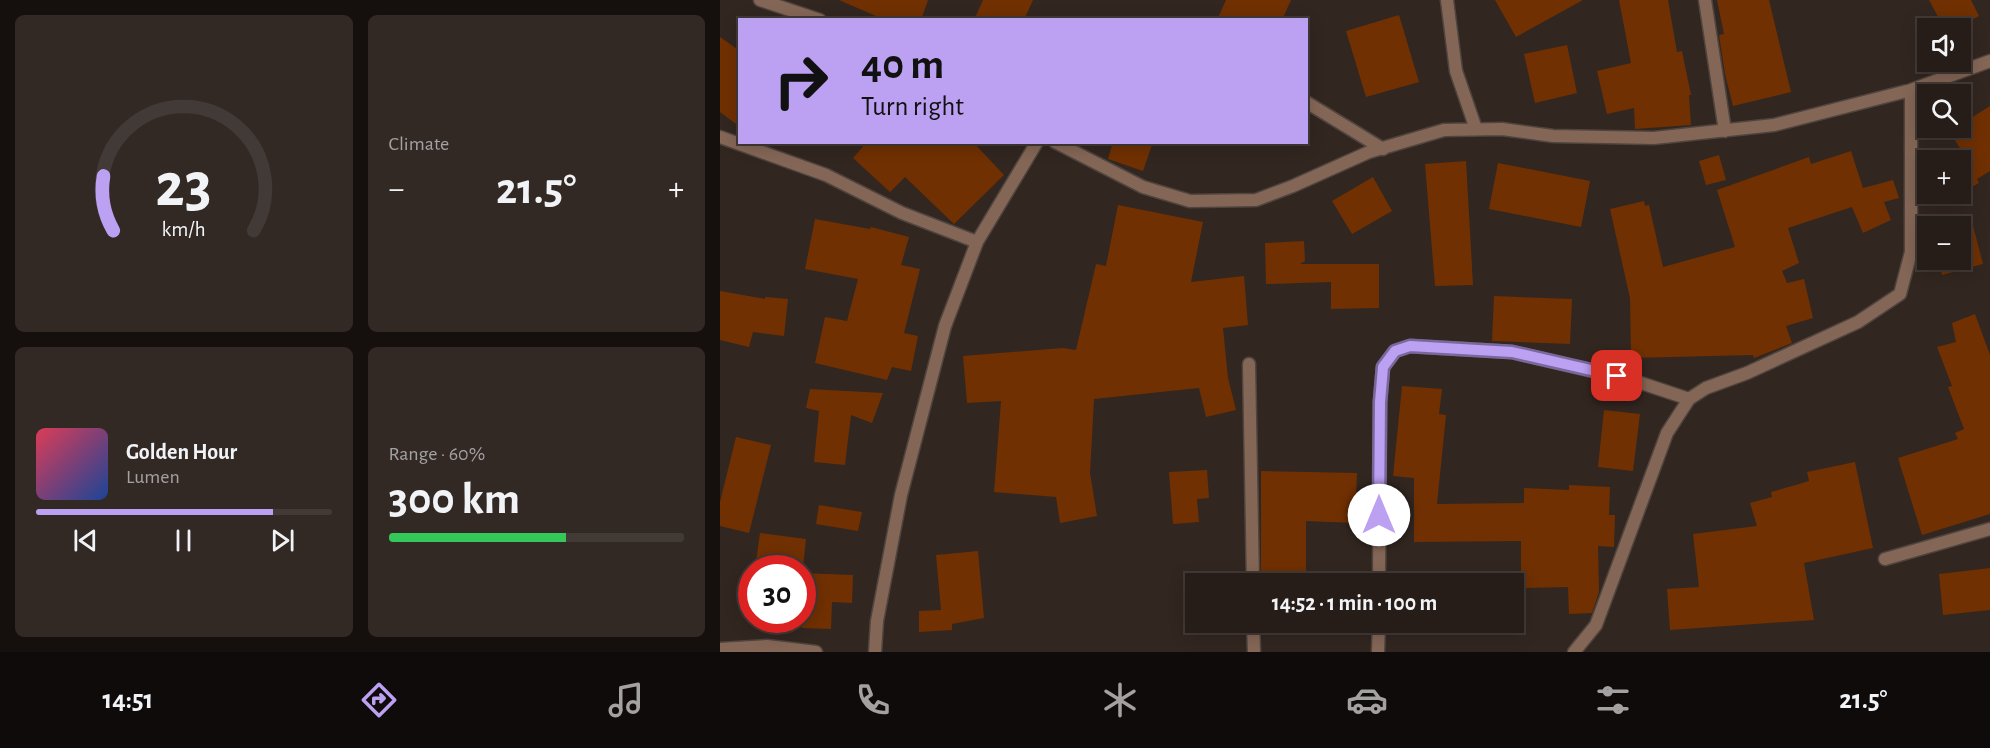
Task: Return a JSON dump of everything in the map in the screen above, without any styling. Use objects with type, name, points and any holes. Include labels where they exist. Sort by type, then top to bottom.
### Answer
[{"type":"street","points":[[760,0],[814,18]]},
{"type":"street","points":[[1447,0],[1456,71],[1476,129]]},
{"type":"street","points":[[1705,0],[1725,130]]},
{"type":"street","points":[[1059,144],[1143,187],[1190,201],[1256,200],[1383,148],[1444,130],[1476,129],[1553,136],[1654,138],[1774,125],[1911,90],[1990,61]]},
{"type":"street","points":[[1574,652],[1596,625],[1667,433],[1689,399],[1706,388],[1747,373],[1858,322],[1900,294],[1911,252],[1911,90]]},
{"type":"street","points":[[1308,103],[1383,148]]},
{"type":"street","points":[[720,137],[738,143]]},
{"type":"street","points":[[740,144],[826,175],[902,213],[977,242]]},
{"type":"street","points":[[875,652],[877,621],[901,495],[945,326],[977,242],[1036,144]]},
{"type":"street","points":[[1379,573],[1380,402],[1383,367],[1395,351],[1410,346],[1512,352],[1635,381],[1689,399]]},
{"type":"street","points":[[1249,364],[1252,573]]},
{"type":"street","points":[[1885,559],[1990,529]]},
{"type":"street","points":[[1253,633],[1254,652]]},
{"type":"street","points":[[1378,633],[1378,652]]},
{"type":"street","points":[[720,648],[767,646],[816,652]]},
{"type":"building","points":[[839,0],[928,0],[922,18],[880,18]]},
{"type":"building","points":[[983,0],[1033,0],[1025,18],[975,18]]},
{"type":"building","points":[[1226,0],[1291,0],[1283,18],[1218,18]]},
{"type":"building","points":[[1495,0],[1583,0],[1516,37]]},
{"type":"building","points":[[1619,0],[1668,0],[1677,52],[1682,51],[1691,95],[1689,95],[1691,125],[1635,129],[1634,108],[1607,114],[1597,71],[1631,63]]},
{"type":"building","points":[[1717,0],[1769,0],[1791,92],[1733,106],[1719,35],[1724,34]]},
{"type":"building","points":[[1929,0],[1971,0],[1979,16],[1971,20],[1971,18],[1939,18]]},
{"type":"building","points":[[1399,15],[1419,82],[1366,97],[1346,31]]},
{"type":"building","points":[[720,37],[738,50],[738,126],[720,112]]},
{"type":"building","points":[[1567,45],[1577,93],[1535,103],[1524,54]]},
{"type":"building","points":[[1990,106],[1990,171],[1977,179],[1979,183],[1971,188],[1971,150],[1957,150],[1960,148],[1954,138],[1971,138],[1971,118]]},
{"type":"building","points":[[865,144],[975,144],[1004,175],[954,224],[905,177],[890,192],[853,158]]},
{"type":"building","points":[[1112,144],[1152,144],[1143,171],[1108,159]]},
{"type":"building","points":[[1851,151],[1863,188],[1893,180],[1899,198],[1884,202],[1891,220],[1863,233],[1852,207],[1788,228],[1799,263],[1782,271],[1787,283],[1804,279],[1813,318],[1786,326],[1792,343],[1754,358],[1753,355],[1631,358],[1630,298],[1610,209],[1644,201],[1645,206],[1649,205],[1663,267],[1735,247],[1717,190],[1809,157],[1811,164]]},
{"type":"building","points":[[1719,155],[1726,180],[1706,185],[1699,161]]},
{"type":"building","points":[[1466,161],[1473,285],[1435,286],[1425,164]]},
{"type":"building","points":[[1498,163],[1590,181],[1581,227],[1489,209]]},
{"type":"building","points":[[1373,177],[1392,211],[1352,234],[1332,201]]},
{"type":"building","points":[[1118,205],[1203,222],[1191,282],[1244,276],[1248,325],[1223,328],[1228,378],[1236,410],[1206,417],[1199,388],[1094,399],[1090,473],[1097,516],[1060,523],[1056,497],[994,492],[1001,401],[967,403],[963,356],[1063,348],[1076,350],[1096,264],[1106,266]]},
{"type":"building","points":[[1971,218],[1983,264],[1971,267]]},
{"type":"building","points":[[815,219],[870,229],[871,227],[909,237],[901,265],[920,269],[904,333],[918,336],[911,371],[892,367],[887,380],[815,363],[825,317],[847,321],[858,279],[805,269]]},
{"type":"building","points":[[1304,241],[1305,261],[1300,264],[1379,264],[1379,308],[1331,309],[1331,282],[1266,284],[1265,243]]},
{"type":"building","points":[[1941,270],[1961,270],[1942,275]]},
{"type":"building","points":[[720,291],[765,299],[765,297],[788,299],[784,336],[753,332],[749,347],[720,340]]},
{"type":"building","points":[[1494,296],[1572,299],[1570,344],[1492,341]]},
{"type":"building","points":[[1975,314],[1990,355],[1990,514],[1922,535],[1898,458],[1958,439],[1955,433],[1964,429],[1948,387],[1952,386],[1937,347],[1956,342],[1952,323]]},
{"type":"building","points":[[1402,386],[1442,389],[1439,414],[1446,415],[1437,504],[1524,503],[1524,488],[1569,490],[1569,485],[1610,487],[1609,515],[1615,515],[1614,547],[1598,546],[1599,592],[1592,613],[1569,614],[1568,587],[1524,588],[1524,573],[1521,573],[1521,541],[1414,542],[1414,478],[1393,476]]},
{"type":"building","points":[[810,389],[883,393],[872,423],[851,415],[845,465],[814,462],[819,411],[806,408]]},
{"type":"building","points":[[1604,410],[1640,414],[1633,471],[1598,467]]},
{"type":"building","points":[[736,437],[771,445],[749,533],[720,526],[720,502]]},
{"type":"building","points":[[1855,462],[1873,548],[1804,563],[1814,620],[1670,630],[1667,589],[1699,587],[1693,534],[1757,526],[1750,503],[1772,497],[1771,492],[1809,481],[1807,472]]},
{"type":"building","points":[[1207,470],[1209,498],[1197,499],[1199,522],[1173,524],[1169,472]]},
{"type":"building","points":[[1261,471],[1357,473],[1355,523],[1306,521],[1306,572],[1261,573]]},
{"type":"building","points":[[819,505],[862,512],[858,531],[816,524]]},
{"type":"building","points":[[760,533],[806,539],[804,555],[757,555]]},
{"type":"building","points":[[978,551],[984,618],[952,624],[952,630],[919,632],[919,611],[941,610],[936,555]]},
{"type":"building","points":[[1990,568],[1990,610],[1943,615],[1939,574]]},
{"type":"building","points":[[816,574],[853,575],[852,603],[832,602],[831,629],[816,628]]},
{"type":"route","points":[[1379,515],[1380,402],[1383,367],[1395,351],[1410,346],[1512,352],[1617,376]]}]
